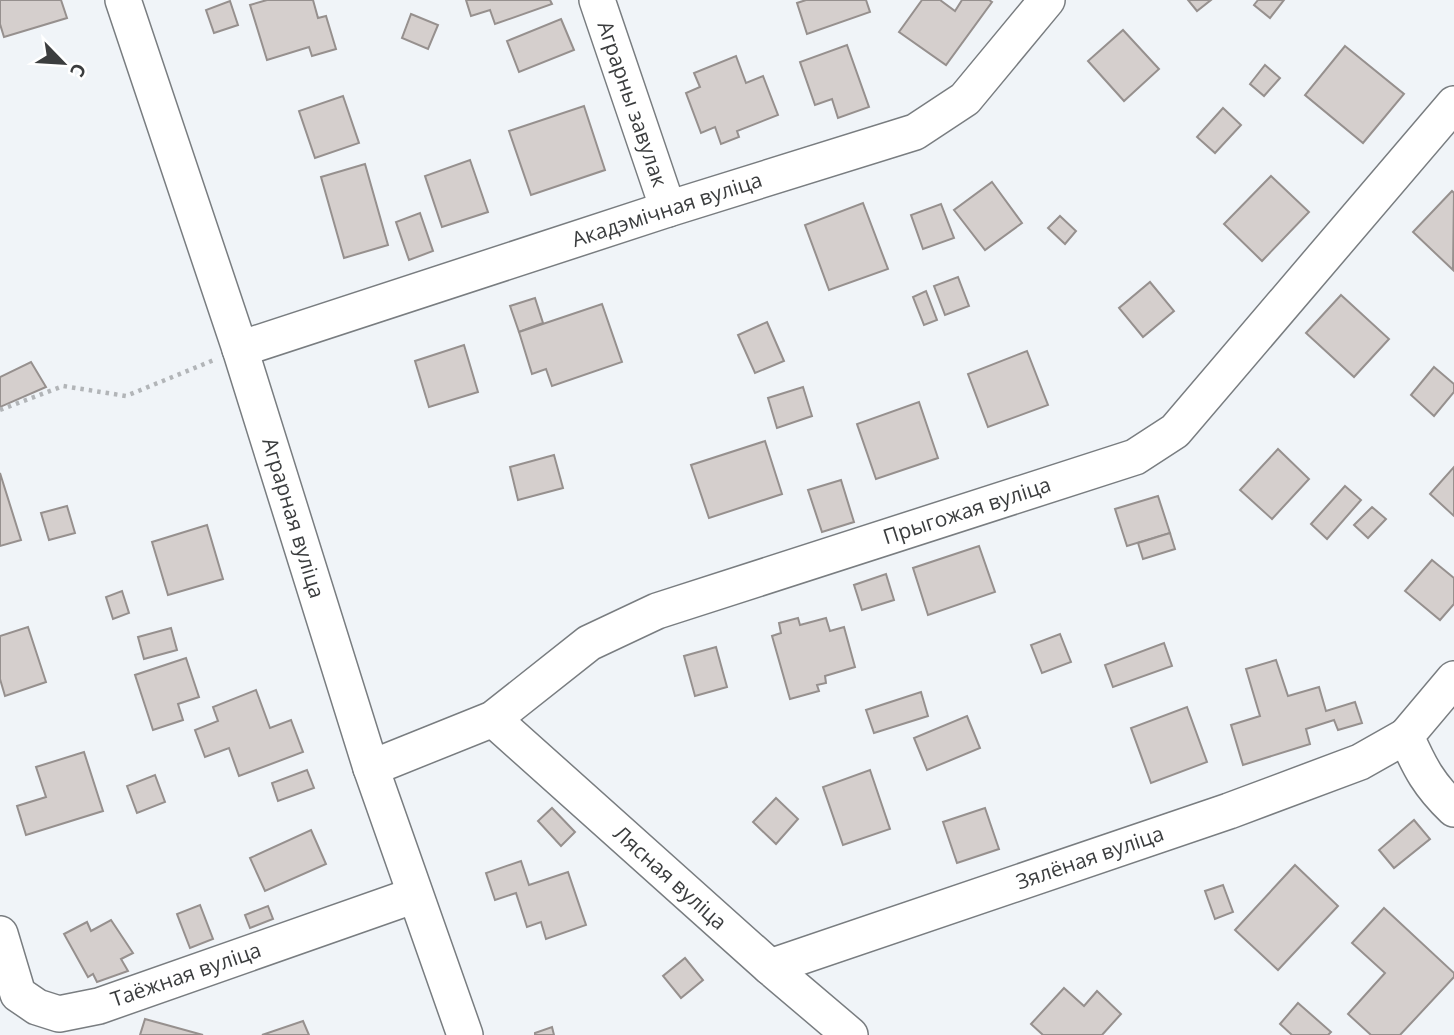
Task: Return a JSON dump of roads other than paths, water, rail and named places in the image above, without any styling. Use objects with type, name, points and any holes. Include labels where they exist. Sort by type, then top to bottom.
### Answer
[{"type":"street","name":"Аграрная вуліца","points":[[123,0],[240,349],[371,768],[465,1035]]},
{"type":"street","name":"Аграрны завулак","points":[[597,0],[668,209]]},
{"type":"street","name":"Акадэмічная вуліца","points":[[240,349],[668,209],[915,132],[965,99],[1047,0]]},
{"type":"street","name":"Прыгожая вуліца","points":[[371,768],[493,719],[589,643],[657,611],[1135,457],[1175,431],[1454,104]]},
{"type":"street","name":"Зялёная вуліца","points":[[770,967],[1229,811],[1360,762],[1406,736],[1454,679]]},
{"type":"street","name":"Лясная вуліца","points":[[493,719],[849,1035]]},
{"type":"street","points":[[1406,736],[1423,775],[1454,809]]},
{"type":"street","name":"Таёжная вуліца","points":[[0,934],[18,994],[37,1007],[59,1014],[99,1006],[415,895]]}]
